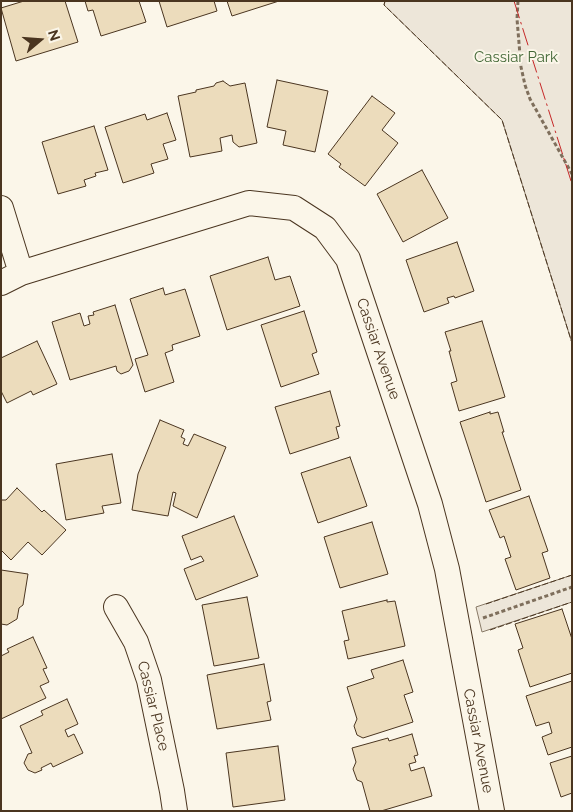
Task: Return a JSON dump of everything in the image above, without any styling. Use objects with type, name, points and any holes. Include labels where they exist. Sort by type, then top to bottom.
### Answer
[{"type":"street","name":"Cassiar Avenue","points":[[11,278],[249,203],[294,208],[324,228],[348,259],[430,504],[447,569],[492,811]]},
{"type":"street","points":[[1,208],[11,278]]},
{"type":"street","name":"Cassiar Place","points":[[116,607],[136,642],[149,680],[175,811]]},
{"type":"path","points":[[518,1],[517,19],[521,67],[525,85],[530,99],[572,174]]},
{"type":"path","points":[[457,627],[572,587]]},
{"type":"green space","name":"Cassiar Park","points":[[385,1],[572,1],[572,343],[502,120],[384,5]]},
{"type":"green space","points":[[572,575],[572,602],[482,632],[476,607]]},
{"type":"building","points":[[24,1],[65,1],[78,42],[16,61],[1,8]]},
{"type":"building","points":[[85,1],[139,1],[146,22],[101,36],[93,10],[88,11]]},
{"type":"building","points":[[159,1],[214,1],[217,11],[167,27]]},
{"type":"building","points":[[227,1],[279,1],[232,16]]},
{"type":"building","points":[[277,80],[328,91],[315,152],[283,145],[286,131],[267,127]]},
{"type":"building","points":[[223,81],[230,86],[245,83],[257,143],[239,147],[233,142],[232,135],[220,138],[222,151],[190,157],[178,96],[214,86],[216,83]]},
{"type":"building","points":[[372,96],[395,113],[382,130],[398,143],[365,186],[339,167],[341,164],[328,154]]},
{"type":"building","points":[[167,113],[176,140],[163,144],[168,159],[151,164],[154,173],[123,183],[105,127],[145,114],[147,120]]},
{"type":"building","points":[[94,126],[108,170],[95,173],[96,176],[84,180],[86,186],[58,194],[42,142]]},
{"type":"building","points":[[422,170],[448,218],[403,242],[377,194]]},
{"type":"building","points":[[457,242],[474,291],[455,298],[454,296],[447,298],[449,303],[424,312],[406,260]]},
{"type":"building","points":[[268,257],[275,280],[290,276],[300,306],[227,330],[210,276]]},
{"type":"building","points":[[163,288],[165,295],[185,289],[200,336],[172,345],[173,350],[165,353],[174,382],[145,392],[135,359],[148,355],[130,299]]},
{"type":"building","points":[[115,305],[133,365],[129,371],[121,374],[117,371],[116,366],[70,380],[52,322],[80,313],[84,326],[90,324],[88,316],[94,315],[93,312]]},
{"type":"building","points":[[304,311],[317,352],[312,354],[319,374],[281,387],[261,325]]},
{"type":"building","points":[[482,321],[505,397],[459,411],[451,383],[457,381],[445,332]]},
{"type":"building","points":[[37,341],[57,384],[33,395],[31,391],[7,403],[1,391],[1,358]]},
{"type":"building","points":[[330,391],[340,426],[336,427],[339,438],[290,454],[275,407]]},
{"type":"building","points":[[490,412],[490,414],[498,412],[504,432],[502,432],[521,490],[486,502],[460,422]]},
{"type":"building","points":[[160,420],[184,430],[181,437],[185,439],[183,444],[188,446],[194,434],[226,447],[197,518],[173,506],[176,493],[173,492],[168,516],[132,510],[138,474]]},
{"type":"building","points":[[112,454],[121,503],[102,506],[104,513],[66,520],[56,464]]},
{"type":"building","points":[[350,457],[367,506],[318,523],[301,473]]},
{"type":"building","points":[[17,488],[42,512],[44,510],[66,530],[42,555],[28,542],[11,560],[1,550],[1,500],[6,500]]},
{"type":"building","points":[[529,496],[548,551],[542,553],[550,578],[516,590],[505,559],[511,557],[504,536],[500,538],[489,510]]},
{"type":"building","points":[[234,516],[258,576],[196,600],[184,569],[204,561],[201,556],[191,560],[182,536]]},
{"type":"building","points":[[372,522],[388,574],[340,588],[324,537]]},
{"type":"building","points":[[1,570],[28,574],[23,605],[19,608],[17,619],[7,625],[1,624]]},
{"type":"building","points":[[247,597],[259,658],[214,666],[202,605]]},
{"type":"building","points":[[387,600],[387,602],[395,601],[405,646],[348,659],[344,641],[349,640],[342,611]]},
{"type":"building","points":[[562,609],[572,639],[572,673],[530,687],[518,650],[523,648],[515,624]]},
{"type":"building","points":[[33,637],[47,668],[43,669],[49,682],[40,686],[46,698],[1,719],[1,656],[9,652],[7,649]]},
{"type":"building","points":[[403,660],[413,692],[404,695],[413,722],[363,738],[357,735],[354,726],[357,719],[347,687],[374,678],[371,670]]},
{"type":"building","points":[[264,664],[271,701],[267,702],[271,720],[217,729],[207,675]]},
{"type":"building","points":[[572,681],[572,747],[548,755],[542,737],[552,733],[549,722],[536,726],[526,696]]},
{"type":"building","points":[[67,699],[78,724],[65,730],[68,737],[74,734],[83,753],[53,767],[51,763],[35,773],[28,770],[24,763],[28,754],[32,753],[20,726],[43,715],[41,711]]},
{"type":"building","points":[[412,734],[418,755],[414,756],[416,762],[409,764],[411,771],[424,767],[432,796],[381,811],[370,811],[362,782],[357,780],[353,769],[356,762],[352,748],[388,738],[389,741]]},
{"type":"building","points":[[278,746],[285,800],[233,807],[226,753]]},
{"type":"building","points":[[572,756],[572,793],[561,797],[550,763]]},
{"type":"fence","points":[[385,1],[384,5],[502,120],[572,343]]},
{"type":"fence","points":[[486,604],[572,575]]},
{"type":"fence","points":[[490,630],[572,602]]},
{"type":"power","points":[[514,1],[572,184]]}]
